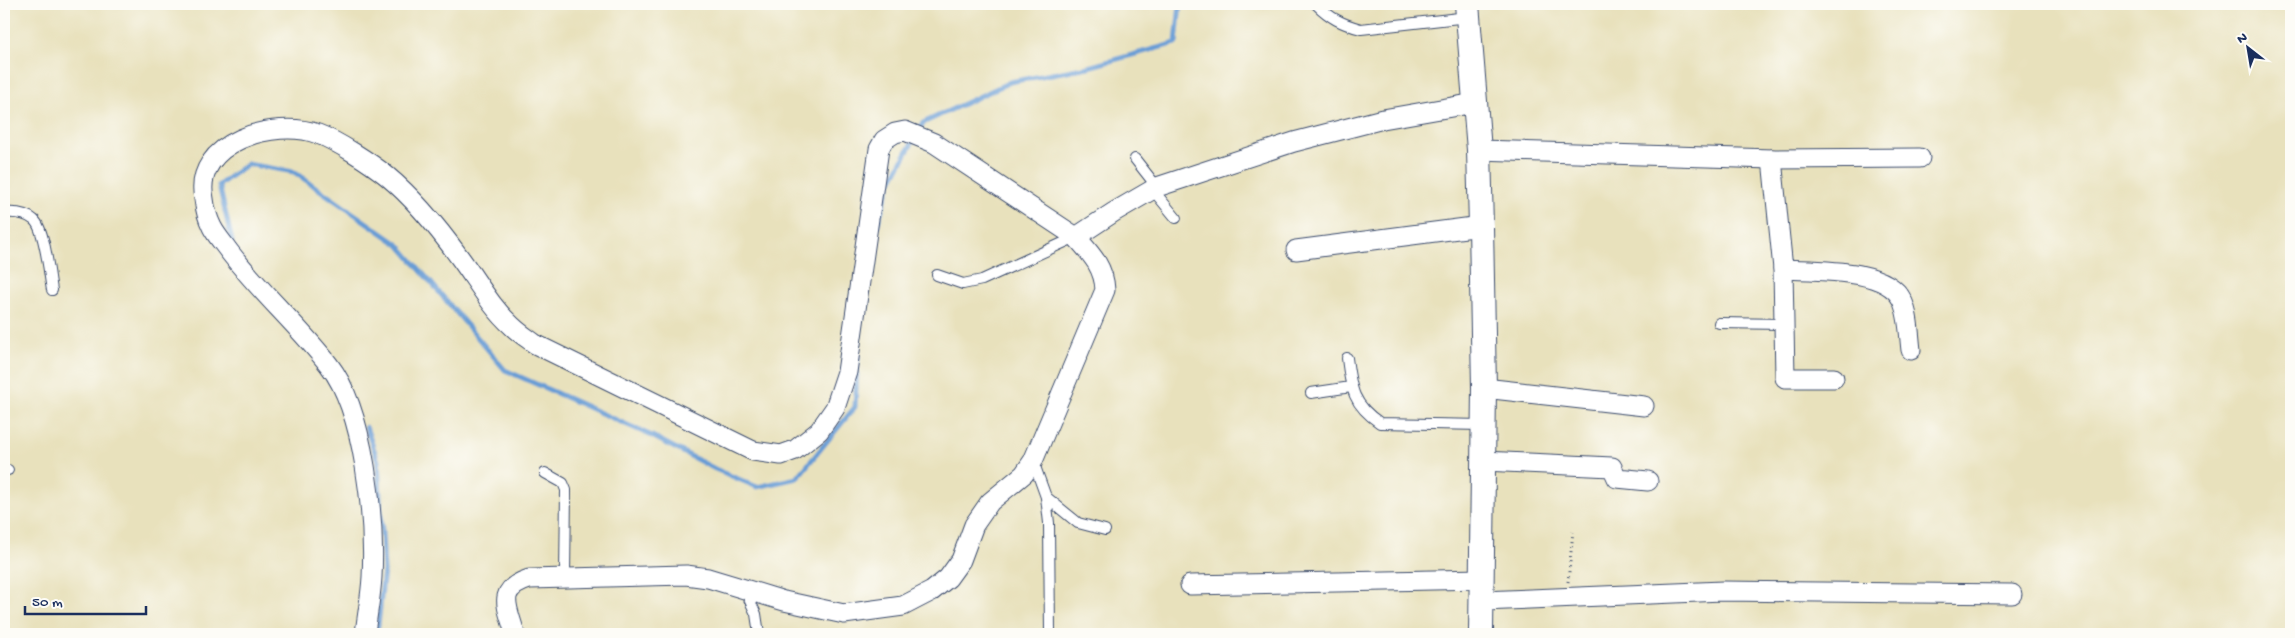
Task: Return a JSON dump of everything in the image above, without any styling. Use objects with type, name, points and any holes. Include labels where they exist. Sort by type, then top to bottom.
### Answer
[{"type":"street","points":[[1468,10],[1479,150],[1481,226],[1484,388],[1481,634]]},
{"type":"street","points":[[1076,237],[1155,188],[1294,142],[1383,119],[1475,103]]},
{"type":"street","points":[[365,634],[372,577],[371,530],[357,423],[343,386],[329,366],[241,267],[211,226],[203,198],[202,177],[214,156],[240,138],[283,127],[318,134],[386,176],[407,195],[458,256],[494,307],[512,326],[535,344],[752,451],[781,455],[796,450],[819,431],[835,408],[846,372],[879,149],[884,140],[895,133],[905,131],[934,143],[1076,237],[1098,263],[1105,277],[1105,290],[1033,462],[1024,474],[990,502],[974,525],[961,560],[948,578],[932,591],[904,606],[844,614],[784,601],[744,588],[686,575],[565,576],[529,579],[516,584],[508,591],[506,602],[515,634]]},
{"type":"street","points":[[1479,150],[1772,159],[1920,158]]},
{"type":"street","points":[[1772,159],[1783,269],[1785,378],[1834,378]]},
{"type":"street","points":[[1296,250],[1481,226]]},
{"type":"street","points":[[1783,269],[1871,276],[1890,288],[1901,298],[1905,310],[1911,350]]},
{"type":"street","points":[[1484,388],[1644,406]]},
{"type":"street","points":[[1483,461],[1612,468],[1617,478],[1648,481]]},
{"type":"street","points":[[1190,585],[1482,590],[1566,598],[1723,591],[2012,594]]},
{"type":"lane","points":[[1316,4],[1327,15],[1344,25],[1361,29],[1468,10]]},
{"type":"lane","points":[[1135,160],[1176,218]]},
{"type":"lane","points":[[4,213],[25,214],[36,221],[42,235],[52,290]]},
{"type":"lane","points":[[937,275],[963,284],[982,280],[1076,237]]},
{"type":"lane","points":[[1719,323],[1784,324]]},
{"type":"lane","points":[[1347,358],[1351,387],[1361,408],[1380,423],[1483,425]]},
{"type":"lane","points":[[1311,393],[1351,387]]},
{"type":"lane","points":[[1033,462],[1046,497],[1049,524],[1050,634]]},
{"type":"lane","points":[[545,474],[563,483],[566,490],[565,576]]},
{"type":"lane","points":[[1046,497],[1078,523],[1105,530]]},
{"type":"lane","points":[[744,588],[756,614],[759,634]]},
{"type":"path","points":[[1566,598],[1573,532]]},
{"type":"waterway","points":[[877,226],[890,183],[923,123],[1010,82],[1088,67],[1176,43],[1180,4]]},
{"type":"waterway","points":[[232,241],[219,185],[247,164],[294,172],[399,245],[505,370],[652,436],[715,469],[757,487],[797,478],[855,407],[858,355]]},
{"type":"waterway","points":[[366,427],[378,461],[384,570],[377,634]]}]
